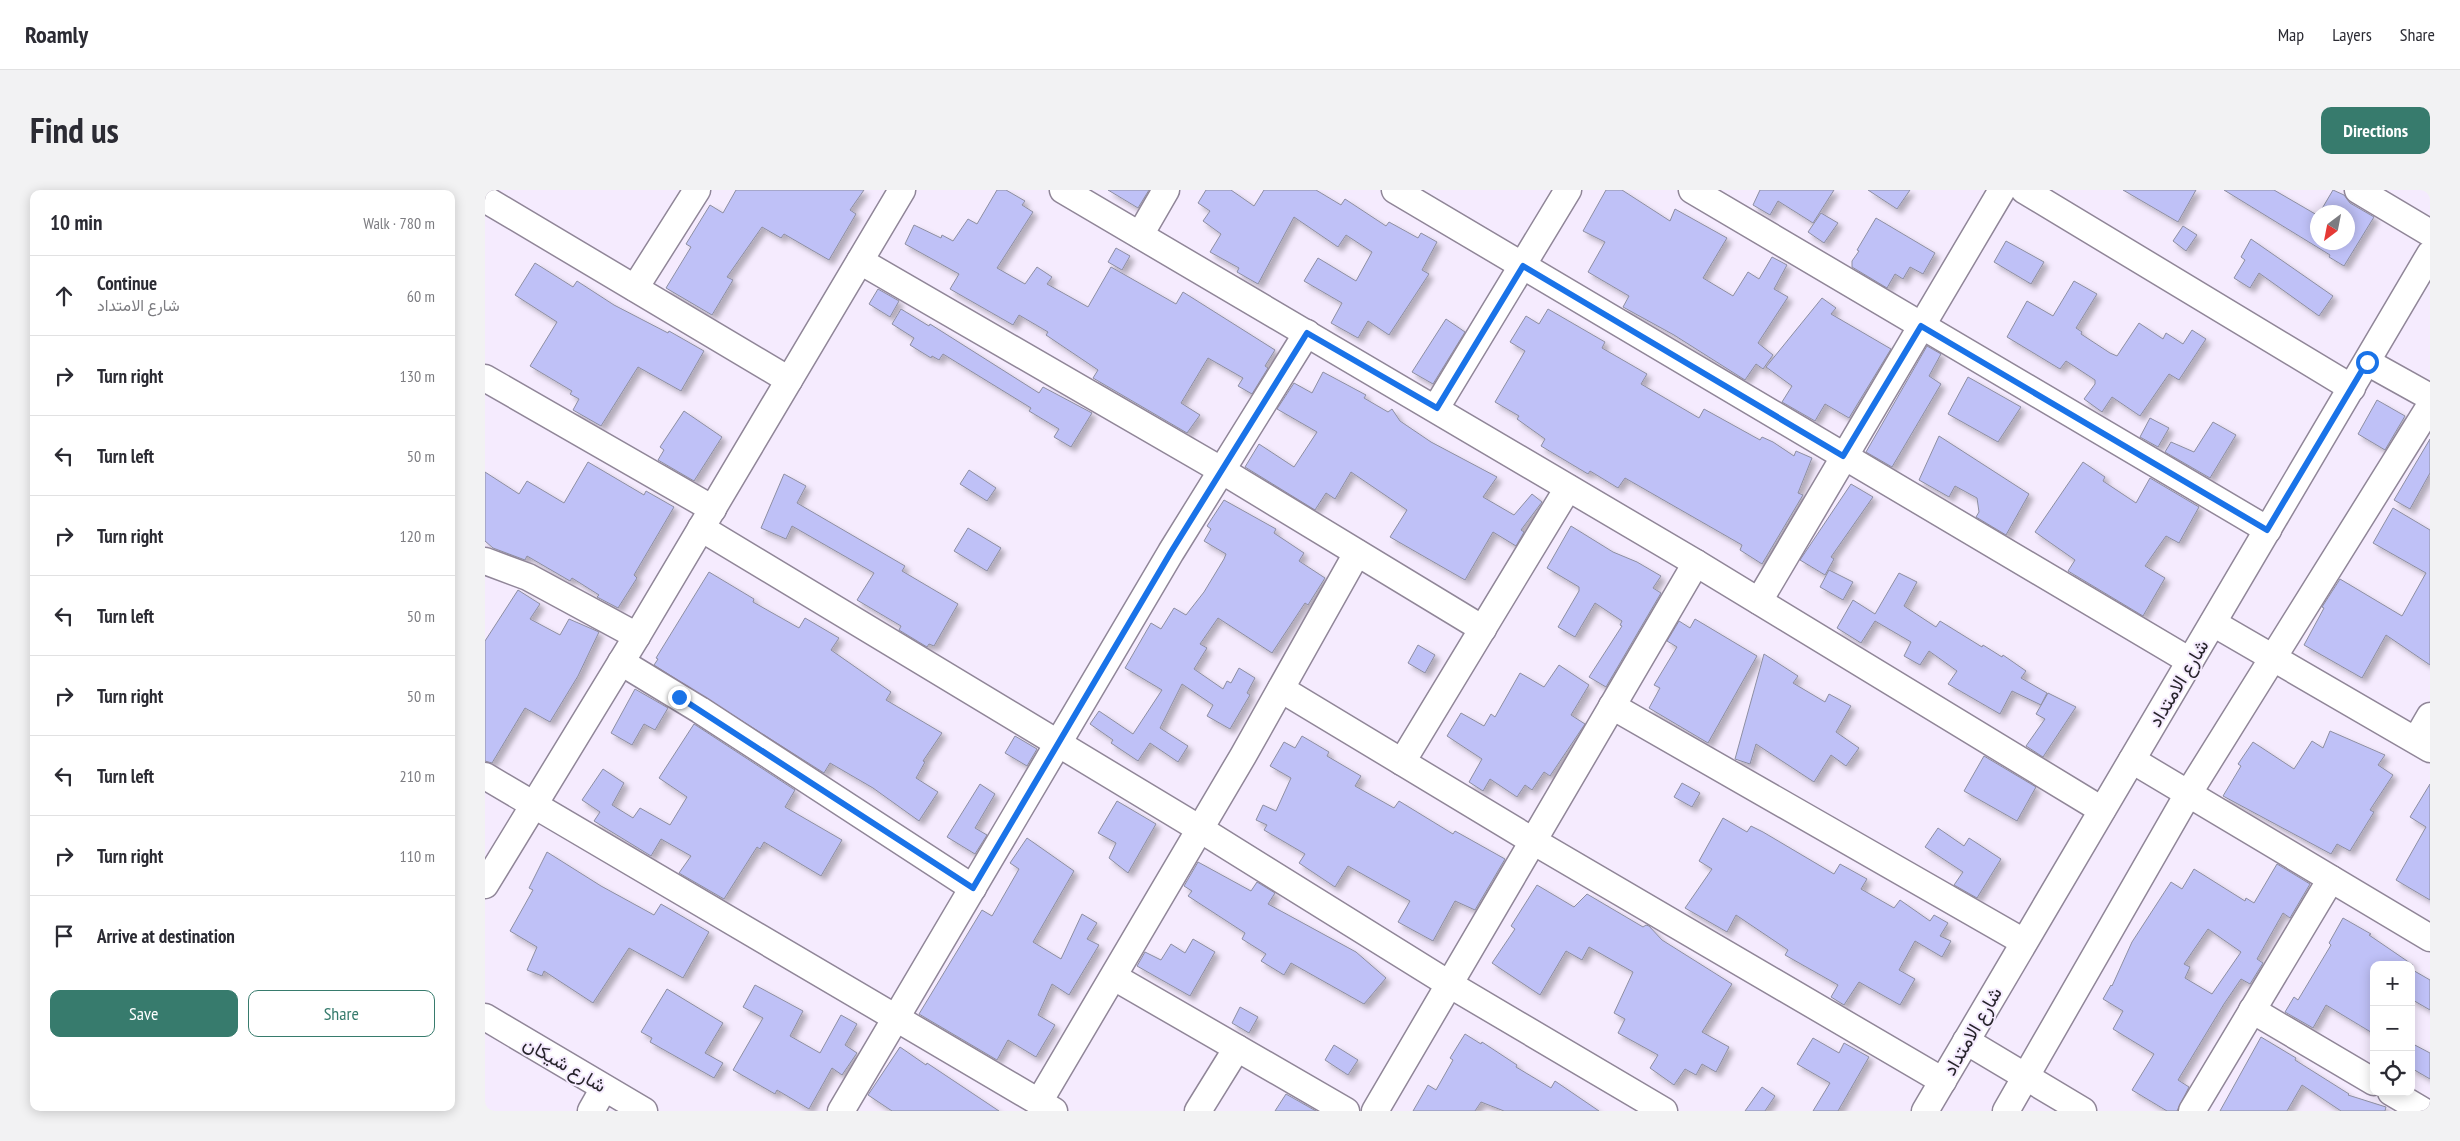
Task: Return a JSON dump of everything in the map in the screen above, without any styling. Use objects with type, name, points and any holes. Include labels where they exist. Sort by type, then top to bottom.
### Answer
[{"type":"street","points":[[489,190],[485,198],[789,380]]},
{"type":"street","points":[[635,288],[697,190]]},
{"type":"street","points":[[485,885],[637,636],[902,190]]},
{"type":"street","points":[[1063,190],[1437,408],[2102,810]]},
{"type":"street","points":[[1139,235],[1166,190]]},
{"type":"street","points":[[1395,190],[2190,661]]},
{"type":"street","points":[[1437,408],[1569,190]]},
{"type":"street","points":[[1692,190],[2267,530]]},
{"type":"street","points":[[1759,601],[2002,190]]},
{"type":"street","points":[[2024,190],[2352,388]]},
{"type":"street","points":[[2358,190],[2430,233]]},
{"type":"street","name":"شارع الامتداد","points":[[1925,1111],[2430,254]]},
{"type":"street","points":[[860,262],[1221,470],[1483,629]]},
{"type":"street","points":[[841,1111],[1221,470],[1307,333]]},
{"type":"street","points":[[2367,362],[2430,397]]},
{"type":"street","points":[[485,378],[1058,744],[1200,829],[1449,984],[1664,1111]]},
{"type":"street","points":[[2005,1111],[2188,794],[2430,406]]},
{"type":"street","points":[[1402,762],[1568,488]]},
{"type":"street","points":[[485,776],[1046,1106],[1114,976],[1281,689],[1357,553]]},
{"type":"street","points":[[485,561],[528,577],[637,636]]},
{"type":"street","points":[[1375,1111],[1696,563]]},
{"type":"street","points":[[2213,623],[2423,745],[2430,716]]},
{"type":"street","points":[[621,662],[700,710],[973,888]]},
{"type":"street","points":[[1281,689],[1533,841],[1943,1081]]},
{"type":"street","points":[[1612,706],[2024,942]]},
{"type":"street","points":[[2132,760],[2331,879],[2428,931]]},
{"type":"street","points":[[2192,1111],[2331,879]]},
{"type":"street","points":[[1114,976],[1347,1111]]},
{"type":"street","points":[[2252,1010],[2370,1080]]},
{"type":"street","name":"شارع شيكان","points":[[485,1017],[644,1111]]},
{"type":"street","points":[[1966,1042],[2083,1111]]},
{"type":"street","points":[[1198,1111],[1237,1048]]},
{"type":"street","points":[[591,1111],[605,1088]]},
{"type":"street","points":[[2398,1096],[2423,1111]]},
{"type":"building","points":[[736,190],[864,190],[850,210],[856,214],[829,260],[784,234],[781,238],[762,227],[727,277],[733,280],[712,315],[666,288],[691,247],[686,244],[710,205],[723,213]]},
{"type":"building","points":[[997,190],[1006,190],[1025,201],[1022,205],[1033,212],[997,268],[1025,284],[1037,267],[1052,277],[1047,284],[1088,307],[1111,267],[1176,304],[1183,292],[1275,350],[1265,366],[1268,368],[1252,394],[1238,386],[1243,378],[1208,358],[1181,403],[1200,415],[1187,433],[1093,378],[1098,370],[1046,335],[1048,332],[1019,315],[1013,325],[950,289],[959,274],[905,244],[914,225],[941,238],[942,235],[953,241],[968,219],[977,224]]},
{"type":"building","points":[[1108,190],[1149,190],[1138,208]]},
{"type":"building","points":[[1206,190],[1231,190],[1254,206],[1264,190],[1316,190],[1341,205],[1345,199],[1386,226],[1389,222],[1418,238],[1421,233],[1437,242],[1422,270],[1429,274],[1389,335],[1368,321],[1358,338],[1331,323],[1342,303],[1304,281],[1318,258],[1356,281],[1372,252],[1346,235],[1338,247],[1294,217],[1258,284],[1237,272],[1239,268],[1210,252],[1221,234],[1203,221],[1210,211],[1198,203]]},
{"type":"building","points":[[1606,190],[1622,190],[1670,221],[1675,209],[1727,238],[1703,278],[1733,296],[1748,272],[1759,279],[1772,257],[1787,265],[1774,289],[1788,297],[1758,343],[1773,355],[1763,369],[1756,364],[1745,380],[1674,335],[1623,307],[1629,296],[1588,272],[1605,242],[1583,231]]},
{"type":"building","points":[[1760,190],[1834,190],[1813,223],[1778,201],[1770,215],[1753,205]]},
{"type":"building","points":[[1868,190],[1910,190],[1897,209]]},
{"type":"building","points":[[2123,190],[2196,190],[2178,222]]},
{"type":"building","points":[[2224,190],[2274,190],[2310,211],[2310,243]]},
{"type":"building","points":[[2333,190],[2344,195],[2353,205],[2324,205]]},
{"type":"building","points":[[2355,206],[2374,217],[2355,248]]},
{"type":"building","points":[[1821,213],[1838,223],[1824,243],[1808,232]]},
{"type":"building","points":[[1876,218],[1935,253],[1923,274],[1910,267],[1903,279],[1895,274],[1887,288],[1852,267],[1852,261],[1859,251],[1857,250]]},
{"type":"building","points":[[2183,226],[2197,235],[2186,251],[2173,241]]},
{"type":"building","points":[[2251,239],[2333,296],[2319,316],[2259,273],[2250,288],[2234,278],[2245,260],[2241,257]]},
{"type":"building","points":[[2006,241],[2044,262],[2031,284],[1994,262]]},
{"type":"building","points":[[1116,248],[1130,256],[1122,270],[1108,262]]},
{"type":"building","points":[[2322,250],[2354,250],[2344,266],[2329,257],[2330,255]]},
{"type":"building","points":[[535,263],[573,287],[577,281],[614,305],[668,333],[669,331],[704,351],[681,391],[638,367],[601,426],[573,410],[579,399],[570,394],[572,391],[530,366],[557,322],[515,295]]},
{"type":"building","points":[[2074,281],[2097,294],[2076,328],[2082,332],[2081,334],[2110,353],[2117,356],[2139,323],[2163,339],[2166,333],[2183,344],[2192,330],[2206,339],[2179,380],[2169,374],[2140,416],[2112,397],[2102,412],[2084,399],[2095,384],[2095,380],[2066,361],[2060,369],[2007,337],[2027,301],[2053,316]]},
{"type":"building","points":[[878,289],[899,301],[890,317],[869,304]]},
{"type":"building","points":[[1822,298],[1836,308],[1831,314],[1891,349],[1849,418],[1825,404],[1815,421],[1782,402],[1792,386],[1766,367]]},
{"type":"building","points":[[901,309],[929,326],[930,324],[1039,393],[1043,387],[1092,413],[1071,447],[1054,437],[1059,429],[1029,411],[1031,408],[943,354],[939,360],[932,356],[931,358],[910,345],[914,338],[892,324]]},
{"type":"building","points":[[1548,309],[1605,342],[1602,348],[1647,374],[1641,384],[1699,418],[1704,409],[1760,440],[1762,437],[1773,442],[1794,456],[1796,451],[1812,458],[1798,493],[1803,495],[1762,564],[1740,550],[1742,545],[1625,478],[1618,488],[1590,471],[1588,474],[1541,446],[1545,439],[1517,419],[1519,416],[1495,402],[1525,351],[1510,342],[1526,316],[1539,324]]},
{"type":"building","points":[[1446,319],[1465,332],[1433,384],[1412,372]]},
{"type":"building","points":[[1927,346],[1941,354],[1929,376],[1941,384],[1892,467],[1866,452]]},
{"type":"building","points":[[1323,372],[1366,395],[1364,398],[1388,412],[1392,409],[1400,421],[1431,442],[1497,477],[1483,497],[1514,515],[1532,494],[1542,502],[1521,530],[1524,532],[1516,546],[1493,532],[1465,580],[1390,537],[1407,510],[1351,472],[1335,499],[1326,493],[1315,510],[1245,467],[1259,444],[1294,467],[1317,432],[1277,409],[1294,383],[1312,393]]},
{"type":"building","points":[[1968,377],[2021,407],[1998,442],[1948,414]]},
{"type":"building","points":[[2377,400],[2405,416],[2385,450],[2358,434]]},
{"type":"building","points":[[684,411],[722,437],[694,481],[658,460],[664,450],[660,447]]},
{"type":"building","points":[[2150,418],[2169,428],[2158,447],[2140,437]]},
{"type":"building","points":[[2213,422],[2236,435],[2210,478],[2165,452],[2171,442],[2194,452]]},
{"type":"building","points":[[1939,436],[2029,494],[2006,535],[1976,517],[1979,512],[1977,498],[1955,486],[1949,497],[1919,480]]},
{"type":"building","points":[[2430,439],[2430,473],[2410,509],[2394,500]]},
{"type":"building","points":[[588,462],[644,495],[646,491],[674,507],[634,575],[637,578],[618,608],[597,597],[599,595],[572,578],[570,581],[527,556],[525,560],[493,548],[485,541],[485,472],[519,494],[527,481],[564,503]]},
{"type":"building","points":[[2083,462],[2105,477],[2103,481],[2136,503],[2150,478],[2199,507],[2179,543],[2166,536],[2145,566],[2165,578],[2143,616],[2068,571],[2075,560],[2035,532]]},
{"type":"building","points":[[969,470],[996,488],[987,501],[960,484]]},
{"type":"building","points":[[784,474],[806,486],[797,503],[905,566],[902,571],[958,604],[934,646],[929,644],[927,647],[899,630],[901,626],[857,600],[874,573],[792,526],[786,539],[761,528]]},
{"type":"building","points":[[1851,484],[1873,497],[1831,557],[1834,559],[1825,575],[1800,560]]},
{"type":"building","points":[[1224,500],[1276,529],[1274,533],[1304,553],[1299,561],[1325,578],[1308,605],[1305,603],[1272,653],[1218,618],[1200,644],[1207,648],[1194,669],[1223,689],[1227,681],[1231,683],[1239,668],[1255,678],[1247,693],[1250,695],[1230,729],[1207,716],[1213,705],[1182,684],[1160,728],[1188,746],[1178,762],[1150,743],[1138,761],[1111,743],[1113,740],[1090,724],[1099,711],[1133,734],[1162,690],[1125,668],[1151,623],[1161,629],[1174,608],[1186,615],[1204,592],[1224,559],[1226,554],[1204,541],[1211,529],[1207,526]]},
{"type":"building","points":[[2393,508],[2430,530],[2430,665],[2386,635],[2362,678],[2304,645],[2324,608],[2322,607],[2340,579],[2402,616],[2426,573],[2373,543]]},
{"type":"building","points":[[1571,526],[1613,552],[1637,562],[1661,576],[1653,588],[1661,593],[1606,687],[1589,677],[1622,626],[1620,625],[1622,621],[1595,603],[1575,637],[1558,627],[1579,591],[1579,587],[1547,568]]},
{"type":"building","points":[[968,528],[1001,548],[987,571],[954,551]]},
{"type":"building","points":[[1829,570],[1853,582],[1843,600],[1820,587]]},
{"type":"building","points":[[709,572],[754,599],[753,602],[799,628],[805,618],[839,638],[831,650],[891,692],[886,700],[942,733],[923,761],[925,762],[916,778],[938,792],[919,821],[873,788],[830,763],[824,773],[654,665],[658,659],[656,658]]},
{"type":"building","points":[[1899,573],[1917,582],[1904,606],[1936,627],[1940,621],[1982,647],[1983,645],[2002,657],[2003,655],[2026,671],[2021,678],[2047,693],[2041,705],[2012,691],[2000,714],[1948,684],[1957,671],[1929,651],[1920,665],[1904,656],[1911,642],[1875,621],[1861,643],[1837,628],[1853,600],[1875,614]]},
{"type":"building","points":[[518,590],[540,604],[530,619],[560,635],[569,619],[599,632],[578,676],[550,722],[525,708],[492,763],[485,761],[485,641]]},
{"type":"building","points":[[1695,619],[1757,656],[1708,743],[1649,708],[1660,688],[1654,685],[1677,647],[1667,641],[1679,621],[1690,628]]},
{"type":"building","points":[[1418,645],[1435,655],[1425,673],[1408,663]]},
{"type":"building","points":[[1764,654],[1798,676],[1793,683],[1825,702],[1829,694],[1851,706],[1836,732],[1859,748],[1846,766],[1831,755],[1814,782],[1756,744],[1750,764],[1735,759]]},
{"type":"building","points":[[1559,665],[1589,685],[1571,715],[1585,724],[1550,776],[1544,772],[1532,790],[1525,785],[1517,797],[1490,779],[1483,791],[1469,782],[1482,759],[1447,736],[1461,713],[1484,726],[1491,714],[1495,717],[1520,673],[1544,687]]},
{"type":"building","points":[[635,689],[668,708],[655,730],[644,724],[632,745],[611,733]]},
{"type":"building","points":[[2048,693],[2076,707],[2043,757],[2026,746],[2045,719],[2036,714]]},
{"type":"building","points":[[694,724],[795,790],[785,807],[842,840],[821,876],[764,842],[760,849],[757,847],[724,899],[679,873],[691,856],[661,839],[651,856],[594,821],[600,812],[582,800],[603,769],[624,783],[612,805],[633,818],[640,808],[670,825],[687,797],[659,778]]},
{"type":"building","points":[[2330,731],[2385,755],[2378,765],[2393,775],[2370,810],[2374,812],[2350,851],[2337,844],[2331,854],[2223,796],[2241,766],[2238,764],[2253,742],[2294,769],[2312,741],[2323,748]]},
{"type":"building","points":[[1015,736],[1037,749],[1027,766],[1005,753]]},
{"type":"building","points":[[1302,736],[1329,752],[1327,756],[1361,776],[1355,786],[1394,808],[1399,801],[1453,834],[1455,831],[1505,859],[1475,910],[1455,901],[1433,941],[1398,922],[1410,901],[1348,866],[1335,887],[1299,863],[1305,854],[1264,830],[1267,825],[1256,820],[1263,805],[1276,811],[1291,778],[1270,766],[1284,742],[1295,748]]},
{"type":"building","points":[[1984,756],[2036,787],[2017,821],[1964,791]]},
{"type":"building","points":[[1682,783],[1700,793],[1692,807],[1674,797]]},
{"type":"building","points":[[980,784],[995,794],[975,828],[987,835],[975,854],[947,837]]},
{"type":"building","points":[[2430,784],[2430,900],[2396,880],[2426,827],[2410,817]]},
{"type":"building","points":[[1117,801],[1156,824],[1128,873],[1109,858],[1116,843],[1098,833]]},
{"type":"building","points":[[1723,818],[1747,832],[1751,826],[1763,832],[1834,874],[1840,864],[1867,879],[1861,889],[1894,908],[1900,900],[1930,921],[1934,915],[1948,923],[1940,936],[1951,941],[1942,957],[1915,941],[1899,970],[1915,979],[1900,1005],[1859,982],[1844,1005],[1831,997],[1838,985],[1785,955],[1788,950],[1736,915],[1727,932],[1685,908],[1712,869],[1699,861]]},
{"type":"building","points":[[1938,828],[1964,846],[1969,838],[2001,859],[1977,898],[1954,885],[1963,872],[1925,847]]},
{"type":"building","points":[[1027,838],[1074,871],[1033,942],[1061,959],[1082,914],[1097,923],[1087,939],[1099,945],[1069,995],[1052,984],[1038,1015],[1055,1025],[1036,1057],[1008,1040],[997,1060],[919,1014],[982,910],[992,916],[1019,869],[1010,863]]},
{"type":"building","points":[[547,852],[601,886],[654,915],[661,904],[709,932],[683,978],[629,948],[593,1003],[544,971],[542,976],[527,970],[537,947],[510,931],[533,890],[529,888]]},
{"type":"building","points":[[1198,862],[1251,891],[1257,882],[1275,893],[1268,904],[1356,952],[1386,978],[1364,1004],[1291,963],[1284,975],[1261,961],[1266,954],[1242,939],[1245,933],[1188,896],[1192,891],[1184,886]]},
{"type":"building","points":[[2277,864],[2310,884],[2290,918],[2283,913],[2257,959],[2263,963],[2250,984],[2241,979],[2224,1004],[2178,1080],[2189,1087],[2177,1111],[2167,1111],[2132,1090],[2154,1054],[2113,1029],[2123,1011],[2103,999],[2112,986],[2132,942],[2171,882],[2182,889],[2194,869],[2245,901],[2246,898],[2254,903]],"holes":[[[2208,929],[2241,952],[2212,994],[2185,978],[2190,967],[2184,964]]]},
{"type":"building","points":[[1537,885],[1574,907],[1587,894],[1643,927],[1649,926],[1662,940],[1732,984],[1702,1032],[1729,1047],[1716,1072],[1702,1064],[1696,1075],[1685,1069],[1674,1085],[1650,1068],[1658,1055],[1618,1033],[1625,1019],[1614,1013],[1633,972],[1589,947],[1582,960],[1566,951],[1540,995],[1492,963],[1515,929],[1511,926]]},
{"type":"building","points":[[2343,918],[2371,934],[2369,935],[2407,961],[2370,961],[2370,1032],[2326,1005],[2313,1028],[2285,1012],[2294,997],[2298,1000],[2331,945],[2329,943]]},
{"type":"building","points":[[1193,939],[1215,952],[1190,996],[1137,966],[1145,952],[1161,960],[1171,944],[1185,953]]},
{"type":"building","points":[[2415,971],[2430,980],[2430,1010],[2415,1001]]},
{"type":"building","points":[[755,985],[803,1011],[790,1036],[820,1053],[841,1015],[857,1024],[845,1045],[857,1053],[842,1075],[832,1068],[809,1109],[777,1090],[775,1094],[733,1070],[763,1018],[743,1007]]},
{"type":"building","points":[[667,989],[723,1023],[705,1053],[723,1063],[714,1078],[650,1042],[652,1038],[641,1032]]},
{"type":"building","points":[[1240,1007],[1258,1017],[1249,1033],[1232,1023]]},
{"type":"building","points":[[1465,1034],[1481,1044],[1482,1042],[1517,1065],[1516,1067],[1551,1088],[1555,1081],[1599,1111],[1504,1111],[1481,1102],[1475,1111],[1413,1111],[1428,1085],[1436,1090],[1453,1060],[1450,1058]]},
{"type":"building","points":[[2261,1037],[2296,1058],[2295,1060],[2348,1095],[2386,1107],[2385,1111],[2341,1111],[2302,1085],[2287,1111],[2220,1111]]},
{"type":"building","points":[[1813,1038],[1839,1053],[1844,1043],[1869,1057],[1838,1111],[1813,1111],[1830,1083],[1797,1064]]},
{"type":"building","points":[[1334,1045],[1358,1060],[1348,1075],[1325,1060]]},
{"type":"building","points":[[2415,1045],[2430,1053],[2430,1079],[2415,1070]]},
{"type":"building","points":[[900,1047],[999,1111],[892,1111],[868,1095]]},
{"type":"building","points":[[1762,1087],[1775,1096],[1765,1111],[1745,1111]]},
{"type":"building","points":[[1286,1094],[1316,1111],[1275,1111]]},
{"type":"route","points":[[679,697],[973,888],[1171,552],[1307,333],[1437,408],[1523,266],[1843,456],[1921,326],[2267,530],[2367,362]]}]
